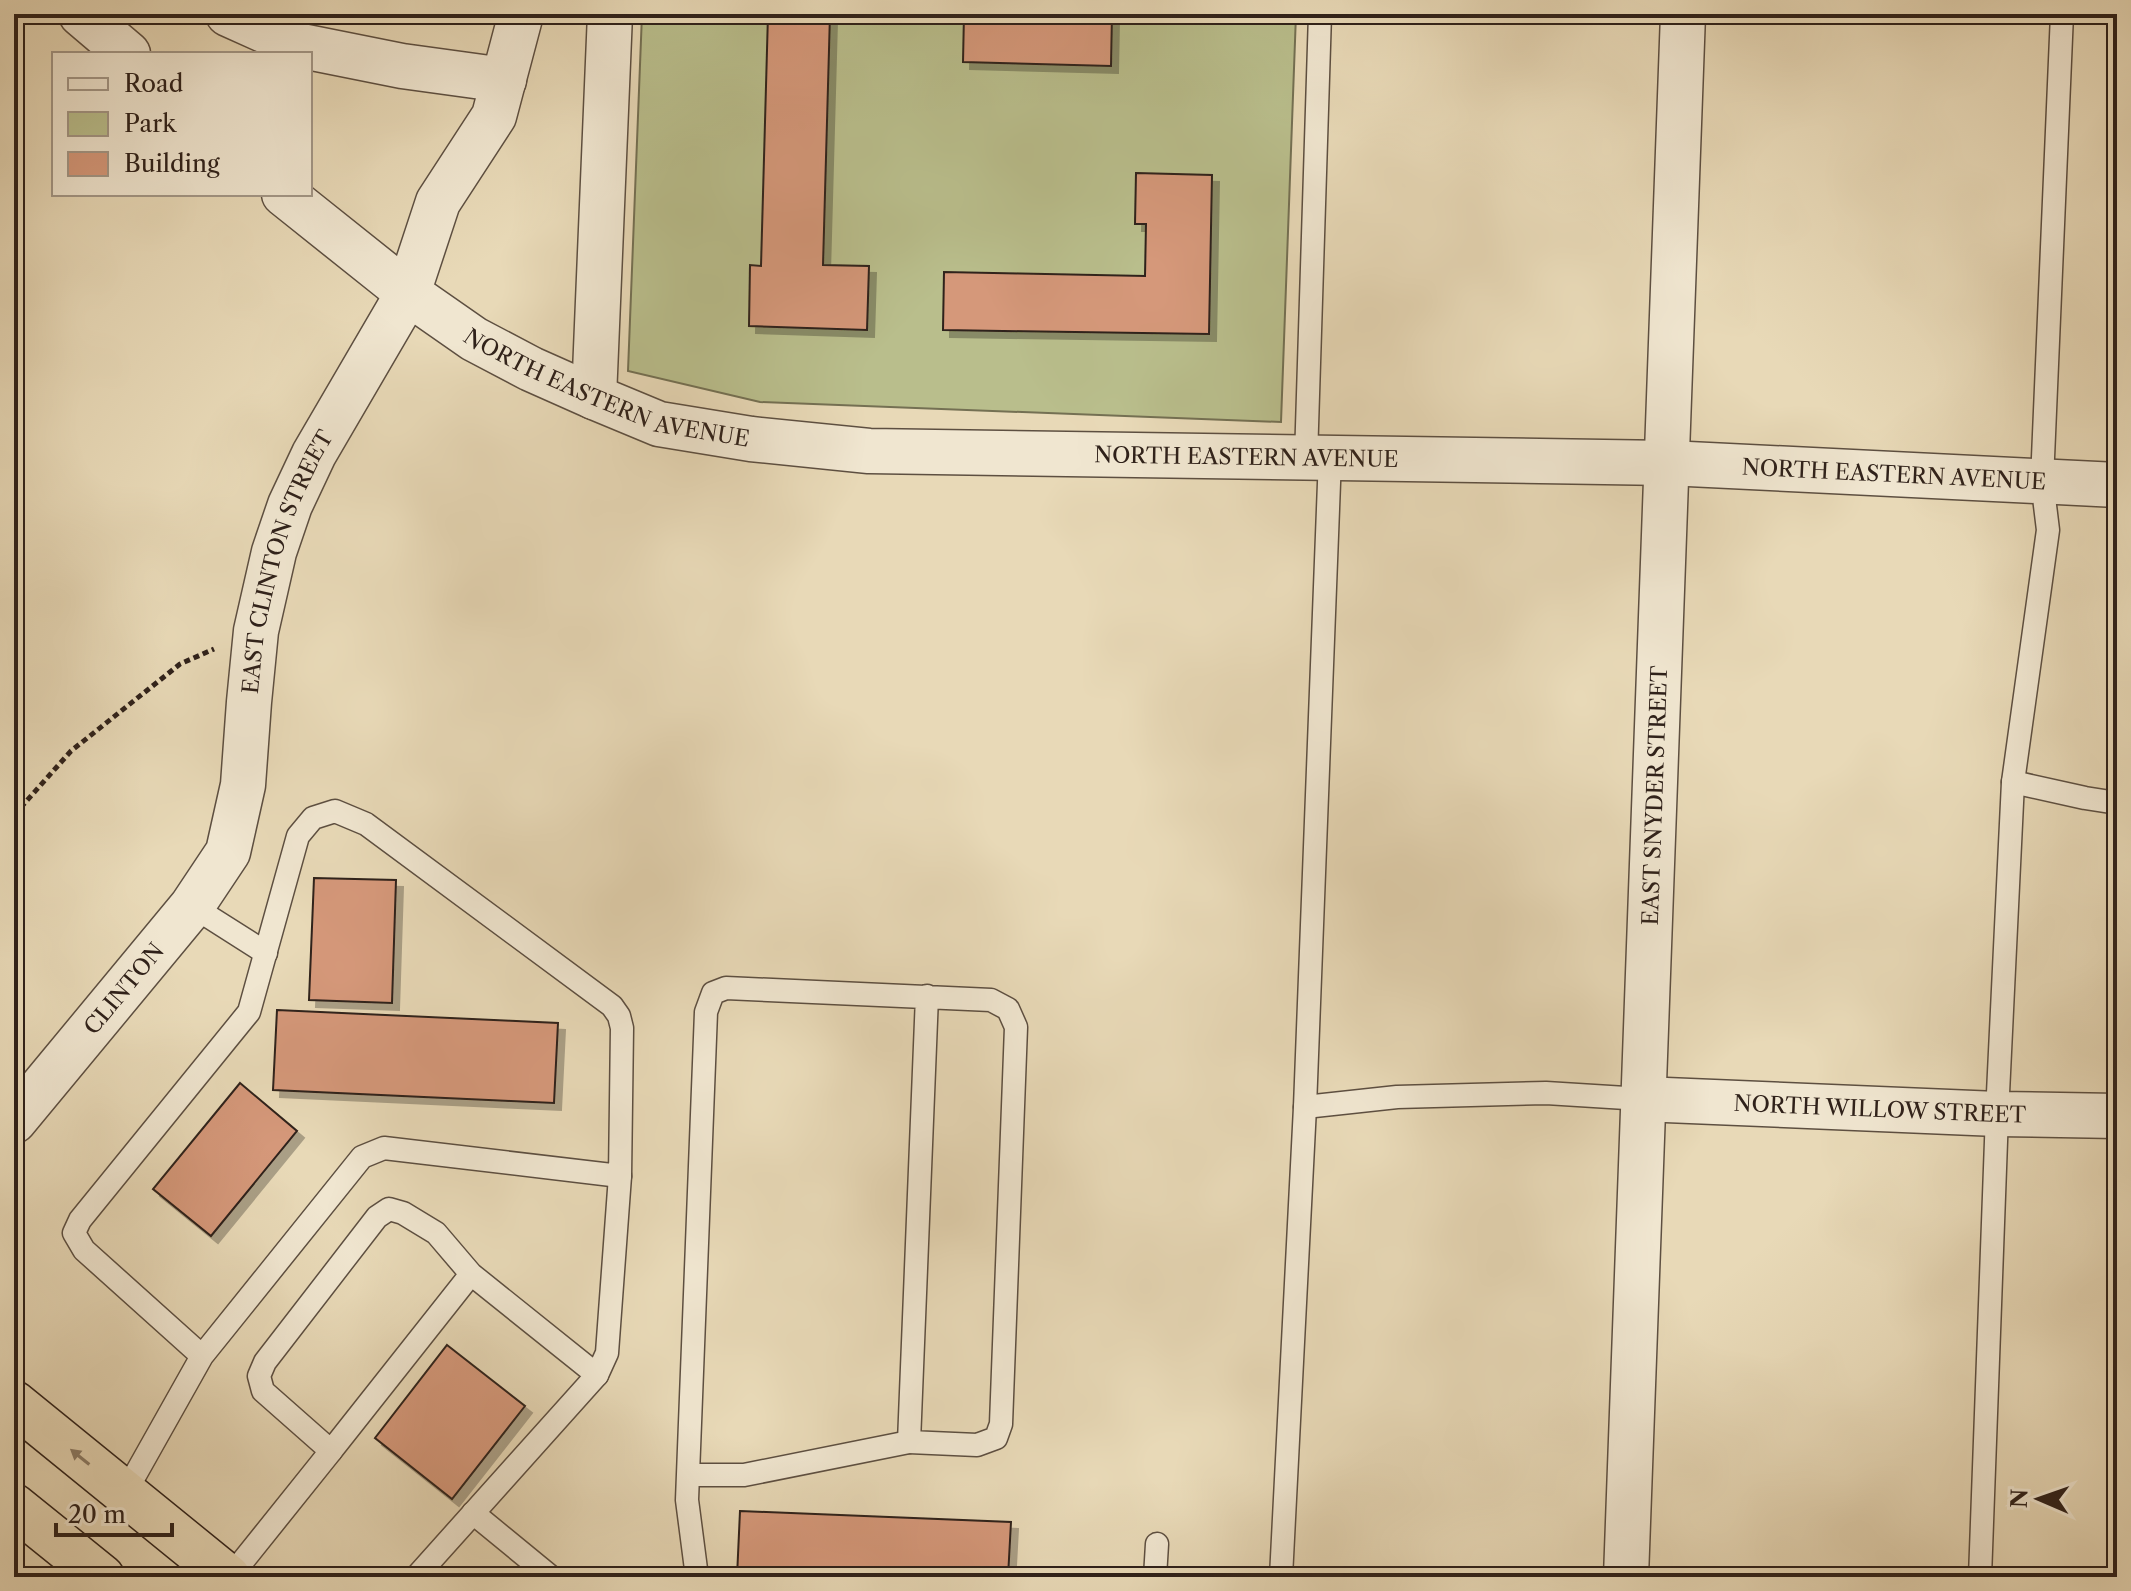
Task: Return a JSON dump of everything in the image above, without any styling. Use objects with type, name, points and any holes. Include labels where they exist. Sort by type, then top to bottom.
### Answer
[{"type":"highway","points":[[14,1403],[229,1577]]},
{"type":"highway","points":[[14,1506],[102,1577]]},
{"type":"street","points":[[81,14],[126,52]]},
{"type":"street","points":[[228,14],[297,45],[402,66],[504,80]]},
{"type":"street","name":"EAST CLINTON STREET","points":[[228,852],[243,785],[256,631],[274,552],[290,505],[314,454],[408,293],[438,202],[494,116],[521,14]]},
{"type":"street","points":[[594,397],[610,14]]},
{"type":"street","name":"EAST SNYDER STREET","points":[[1626,1577],[1683,14]]},
{"type":"street","name":"NORTH EASTERN AVENUE","points":[[287,196],[408,293],[474,339],[531,369],[659,424],[751,439],[869,451],[1668,463],[2117,485]]},
{"type":"street","name":"CLINTON","points":[[14,1121],[192,906],[228,852]]},
{"type":"street","name":"NORTH WILLOW STREET","points":[[1642,1099],[2117,1116]]},
{"type":"lane","points":[[1281,1577],[1305,1107],[1318,458],[1320,14]]},
{"type":"lane","points":[[1980,1577],[2013,782],[2048,530],[2042,481],[2062,14]]},
{"type":"lane","points":[[2013,782],[2117,803]]},
{"type":"lane","points":[[202,1356],[84,1250],[74,1233],[80,1220],[249,1012],[298,836],[313,818],[335,811],[366,824],[612,1006],[622,1028],[620,1176],[607,1353],[597,1375],[416,1577]]},
{"type":"lane","points":[[192,906],[266,953]]},
{"type":"lane","points":[[689,1475],[744,1475],[909,1442],[977,1445],[996,1438],[1001,1424],[1016,1027],[1008,1009],[991,1000],[927,996],[726,988],[713,993],[706,1012],[687,1500],[697,1577]]},
{"type":"lane","points":[[909,1442],[927,996]]},
{"type":"lane","points":[[1305,1107],[1397,1097],[1546,1093],[1642,1099]]},
{"type":"lane","points":[[125,1493],[202,1356],[362,1157],[384,1148],[620,1176]]},
{"type":"lane","points":[[331,1451],[263,1391],[259,1376],[265,1362],[377,1217],[389,1209],[403,1213],[436,1233],[471,1274],[597,1375]]},
{"type":"lane","points":[[229,1577],[471,1274]]},
{"type":"lane","points":[[473,1513],[551,1577]]},
{"type":"lane","points":[[1155,1577],[1157,1544]]},
{"type":"path","points":[[14,815],[71,751],[180,664],[256,631]]},
{"type":"green space","points":[[642,14],[1296,14],[1281,422],[760,402],[628,371]]},
{"type":"building","points":[[768,14],[830,14],[823,265],[869,266],[867,330],[749,326],[750,265],[761,266]]},
{"type":"building","points":[[964,14],[1112,14],[1111,66],[963,62]]},
{"type":"building","points":[[1136,173],[1212,175],[1209,334],[943,330],[944,272],[1145,276],[1146,224],[1135,224]]},
{"type":"building","points":[[314,878],[396,880],[392,1003],[309,1000]]},
{"type":"building","points":[[277,1010],[558,1023],[554,1103],[273,1090]]},
{"type":"building","points":[[240,1083],[297,1131],[211,1236],[153,1189]]},
{"type":"building","points":[[447,1345],[525,1406],[452,1499],[375,1438]]},
{"type":"building","points":[[740,1511],[1011,1522],[1008,1577],[737,1577]]}]
